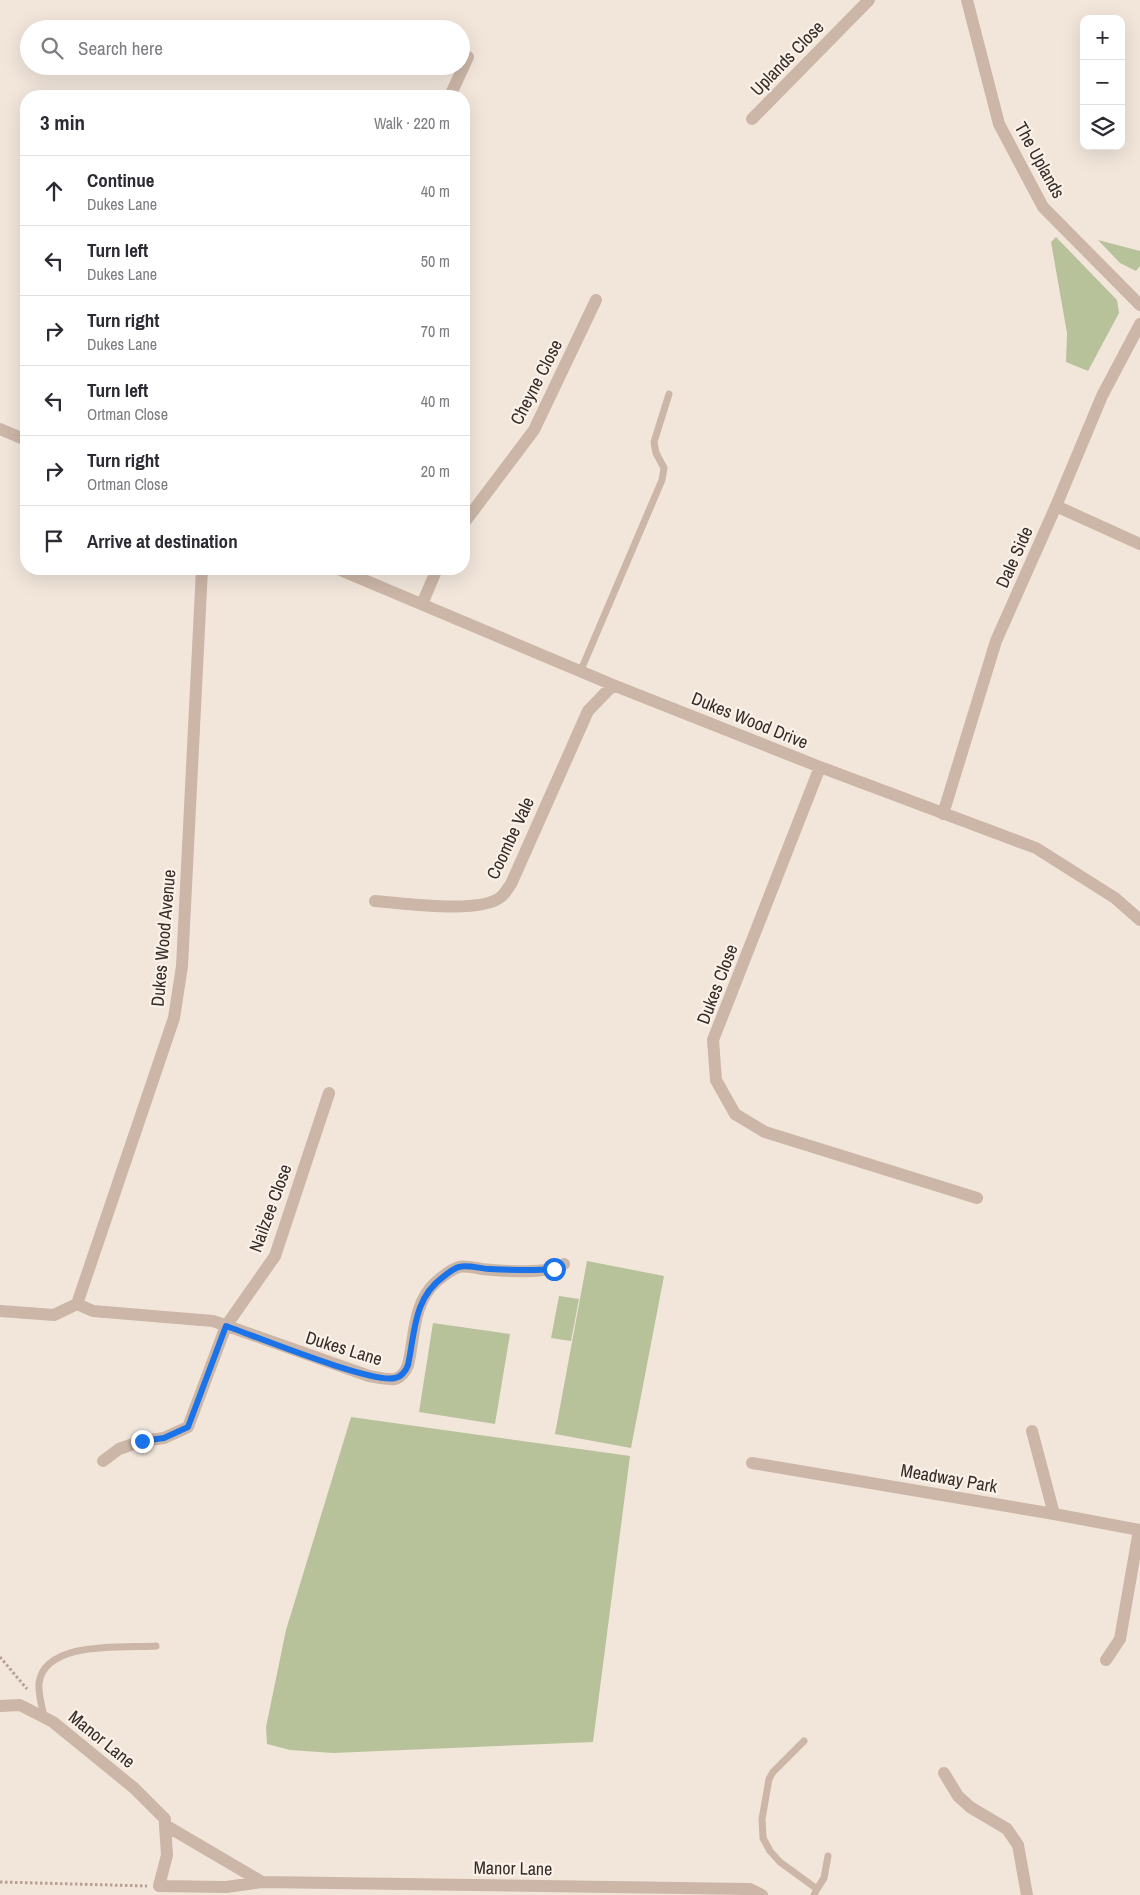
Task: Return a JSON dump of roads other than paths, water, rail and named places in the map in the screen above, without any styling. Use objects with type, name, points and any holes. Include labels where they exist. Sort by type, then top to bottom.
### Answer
[{"type":"street","name":"Uplands Close","points":[[752,119],[868,0]]},
{"type":"street","name":"The Uplands","points":[[968,0],[1000,124],[1043,208],[1140,305]]},
{"type":"street","points":[[453,90],[460,75]]},
{"type":"street","name":"Cheyne Close","points":[[470,515],[534,430],[596,300]]},
{"type":"street","name":"Dale Side","points":[[943,814],[996,641],[1102,396],[1140,324]]},
{"type":"street","points":[[0,429],[20,437]]},
{"type":"street","points":[[1056,506],[1140,544]]},
{"type":"street","name":"Dukes Wood Avenue","points":[[77,1304],[174,1018],[182,966],[202,575]]},
{"type":"street","name":"Dukes Wood Drive","points":[[352,575],[613,685],[820,767],[1036,848],[1115,898],[1140,920]]},
{"type":"street","points":[[422,604],[435,575]]},
{"type":"street","name":"Coombe Vale","points":[[375,901],[462,907],[483,904],[501,898],[511,884],[588,711],[613,685]]},
{"type":"street","name":"Dukes Close","points":[[820,767],[714,1040],[716,1080],[735,1114],[765,1132],[977,1198]]},
{"type":"street","name":"Nailzee Close","points":[[103,1461],[119,1449],[142,1441],[164,1438],[188,1427],[226,1326],[274,1256],[329,1093]]},
{"type":"street","name":"Dukes Lane","points":[[77,1304],[93,1311],[213,1321],[361,1374],[395,1379],[402,1375],[407,1367],[412,1333],[420,1305],[428,1291],[448,1273],[460,1266],[508,1270],[541,1270],[554,1269],[564,1264]]},
{"type":"street","points":[[0,1311],[54,1315],[77,1304]]},
{"type":"street","points":[[1032,1431],[1054,1514]]},
{"type":"street","name":"Meadway Park","points":[[752,1462],[1140,1530]]},
{"type":"street","points":[[1106,1660],[1120,1639],[1140,1530]]},
{"type":"street","name":"Manor Lane","points":[[0,1706],[20,1705],[53,1722],[134,1788],[165,1819],[167,1854],[159,1886],[226,1887],[262,1882],[750,1889],[762,1895]]},
{"type":"street","points":[[944,1773],[958,1796],[970,1807],[1006,1830],[1018,1845],[1027,1895]]},
{"type":"street","name":"Manor Lane","points":[[165,1825],[262,1882]]},
{"type":"lane","points":[[581,670],[662,480],[664,468],[656,453],[654,442],[669,394]]},
{"type":"lane","points":[[44,1717],[39,1691],[40,1680],[44,1670],[53,1660],[65,1653],[93,1649],[156,1646]]},
{"type":"lane","points":[[804,1741],[773,1772],[769,1779],[762,1819],[763,1838],[780,1862],[816,1892],[824,1878],[828,1856]]}]
